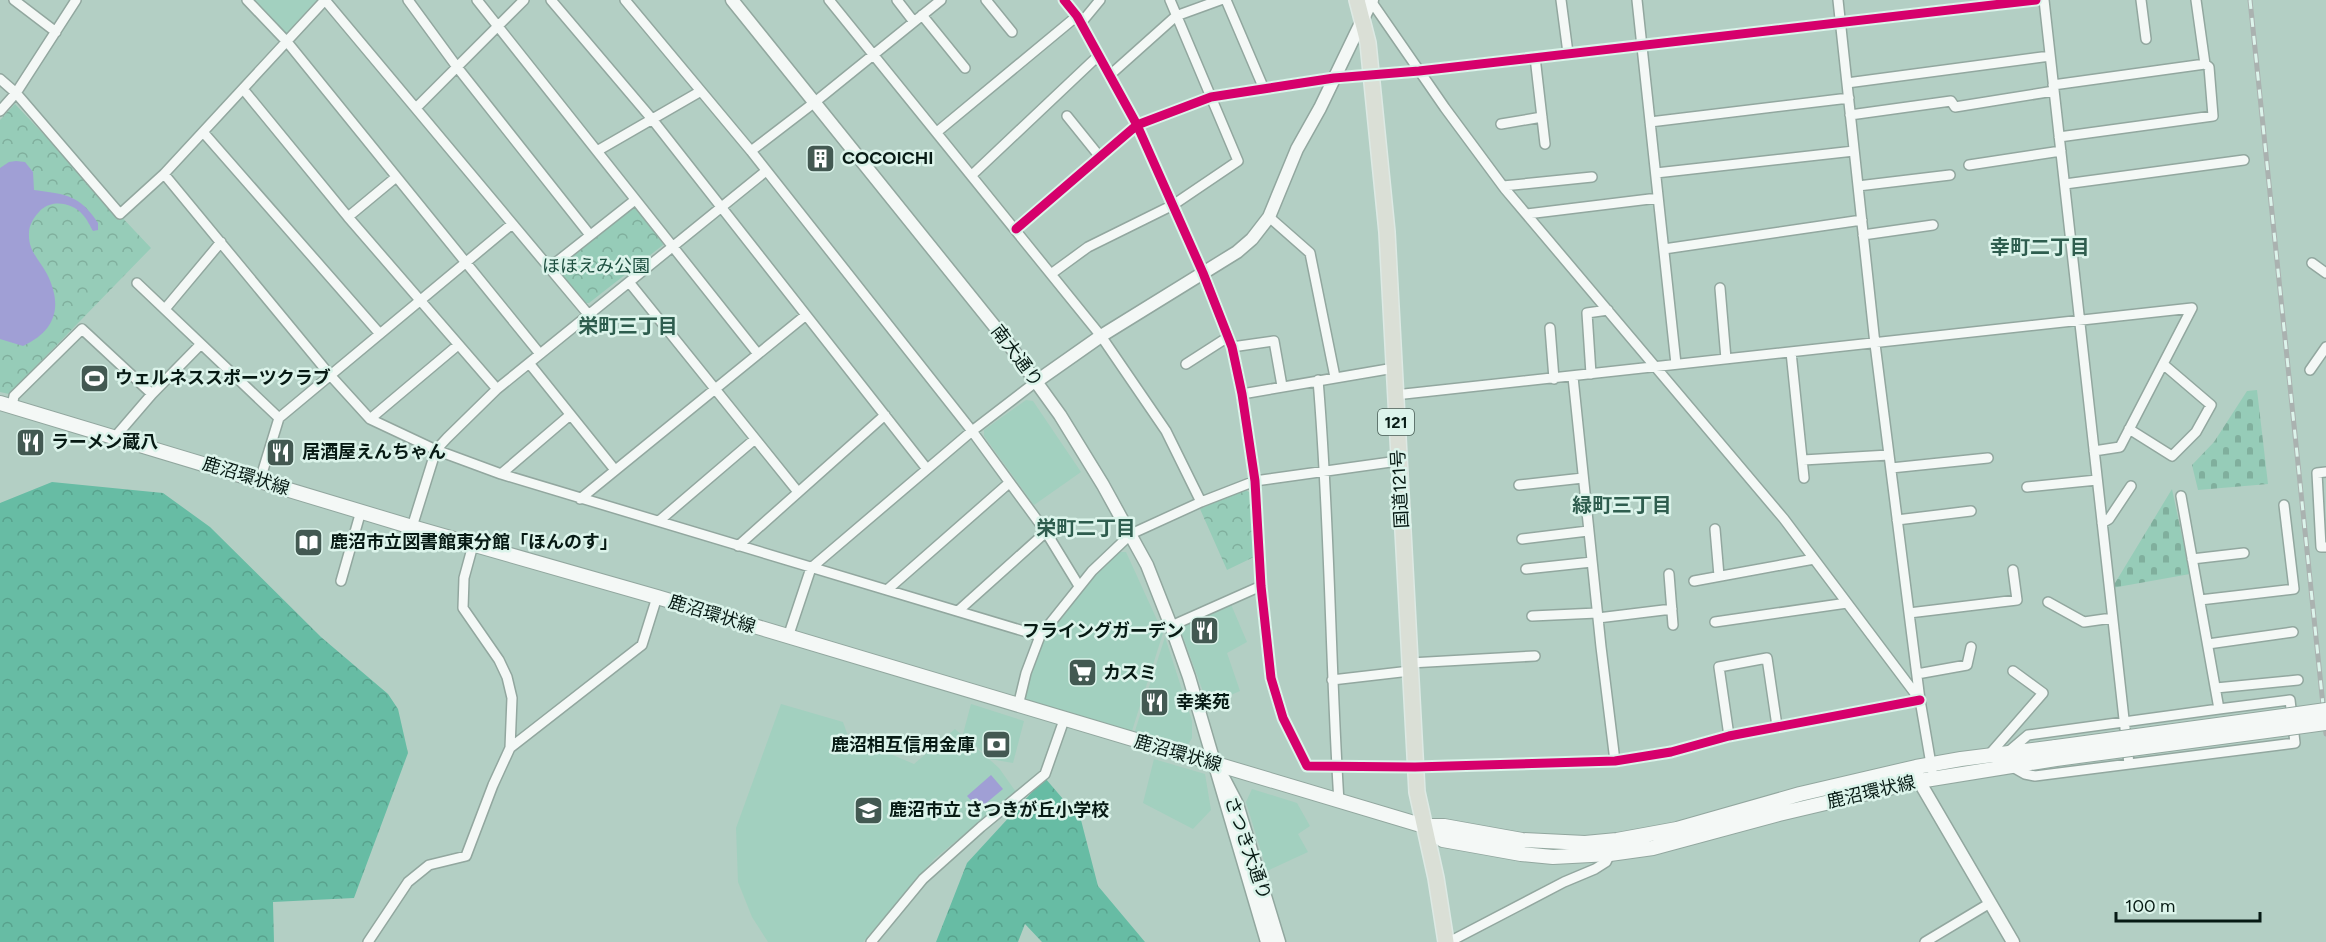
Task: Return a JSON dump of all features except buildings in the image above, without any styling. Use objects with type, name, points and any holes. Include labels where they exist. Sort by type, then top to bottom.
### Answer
[{"type":"highway","name":"国道121号","points":[[1357,0],[1363,18],[1371,75],[1387,232],[1417,792],[1447,942]]},
{"type":"main road","name":"鹿沼環状線","points":[[6,404],[412,527],[657,597],[1424,826],[1444,826],[1522,840],[1574,843],[1617,840],[1677,829],[1800,794],[1916,767],[1989,755],[2009,759]]},
{"type":"main road","name":"鹿沼環状線","points":[[2056,753],[2326,710]]},
{"type":"main road","name":"鹿沼環状線","points":[[1424,826],[1443,840],[1521,854],[1553,857],[1610,854],[1653,848],[1779,814],[2009,759],[2326,723]]},
{"type":"street","points":[[15,0],[56,32]]},
{"type":"street","points":[[0,111],[16,93],[76,0]]},
{"type":"street","points":[[247,0],[288,43],[395,178],[540,354]]},
{"type":"street","points":[[0,79],[16,93],[120,214],[164,174],[288,43],[325,0],[588,314]]},
{"type":"street","points":[[408,0],[457,67],[590,235]]},
{"type":"street","points":[[477,0],[758,354]]},
{"type":"street","points":[[416,108],[524,0]]},
{"type":"street","points":[[551,0],[652,119],[927,469]]},
{"type":"street","points":[[625,0],[751,150],[972,431],[1046,532],[1079,586]]},
{"type":"street","name":"南大通り","points":[[732,0],[1037,381],[1085,454],[1147,565],[1189,678],[1215,762]]},
{"type":"street","points":[[829,0],[1101,336],[1166,431],[1201,502]]},
{"type":"street","points":[[897,0],[914,22]]},
{"type":"street","points":[[751,150],[815,102],[941,0]]},
{"type":"street","points":[[987,0],[1012,32]]},
{"type":"street","points":[[1064,0],[1079,19],[1137,125],[1203,273],[1232,347],[1242,394],[1255,481],[1261,586],[1271,678],[1283,718],[1307,766],[1415,767],[1615,761],[1671,752],[1777,726],[1832,718],[1920,700]]},
{"type":"street","points":[[937,132],[1100,0]]},
{"type":"street","points":[[1051,274],[1088,247],[1173,206],[1238,161],[1170,0]]},
{"type":"street","points":[[1110,75],[1176,16],[1220,0]]},
{"type":"street","points":[[1226,0],[1263,89]]},
{"type":"street","points":[[788,637],[810,568],[972,431],[1037,381],[1101,336],[1245,246],[1269,217],[1297,149],[1371,0]]},
{"type":"street","points":[[1371,0],[1419,71],[1503,186],[1784,519],[1920,700]]},
{"type":"street","points":[[1561,0],[1568,53]]},
{"type":"street","points":[[1637,0],[1676,364]]},
{"type":"street","points":[[1838,0],[1875,344],[1920,700],[1934,778]]},
{"type":"street","points":[[1016,229],[1137,125],[1211,97],[1334,78],[1419,71],[2036,0]]},
{"type":"street","points":[[2044,0],[2129,764]]},
{"type":"street","points":[[2141,0],[2146,39]]},
{"type":"street","points":[[2059,137],[2213,116],[2209,67],[2205,64],[2196,0]]},
{"type":"street","points":[[922,15],[965,68]]},
{"type":"street","points":[[972,175],[1098,56]]},
{"type":"street","points":[[1847,83],[2050,56]]},
{"type":"street","points":[[1535,57],[1545,144]]},
{"type":"street","points":[[1850,115],[1951,101],[1956,107],[2054,88],[2205,64]]},
{"type":"street","points":[[243,89],[348,218],[497,389]]},
{"type":"street","points":[[597,151],[701,91]]},
{"type":"street","points":[[1650,122],[1849,98]]},
{"type":"street","points":[[1067,116],[1095,147],[1100,157]]},
{"type":"street","points":[[1501,124],[1542,117]]},
{"type":"street","points":[[203,132],[380,334]]},
{"type":"street","points":[[1656,173],[1854,151]]},
{"type":"street","points":[[1969,165],[2061,151]]},
{"type":"street","points":[[2065,184],[2244,160]]},
{"type":"street","points":[[412,527],[436,450],[497,389],[766,171]]},
{"type":"street","points":[[164,174],[330,375],[370,419],[436,450],[501,474],[1040,636]]},
{"type":"street","points":[[1858,186],[1950,175]]},
{"type":"street","points":[[1503,186],[1592,177]]},
{"type":"street","points":[[348,218],[395,178]]},
{"type":"street","points":[[1527,214],[1658,198]]},
{"type":"street","points":[[549,268],[635,200]]},
{"type":"street","points":[[1269,217],[1310,253],[1335,377]]},
{"type":"street","points":[[1664,249],[1862,220]]},
{"type":"street","points":[[260,480],[279,418],[512,224]]},
{"type":"street","points":[[1863,236],[1933,225]]},
{"type":"street","points":[[165,309],[221,242]]},
{"type":"street","points":[[2312,264],[2326,273]]},
{"type":"street","points":[[629,282],[798,492]]},
{"type":"street","points":[[137,283],[279,418]]},
{"type":"street","points":[[1720,288],[1726,359]]},
{"type":"street","points":[[1395,396],[2192,308],[2120,447],[2094,451]]},
{"type":"street","points":[[1591,374],[1587,314],[1608,310]]},
{"type":"street","points":[[580,499],[806,315]]},
{"type":"street","points":[[1550,328],[1554,379]]},
{"type":"street","points":[[6,404],[82,329],[152,394]]},
{"type":"street","points":[[1186,363],[1228,337]]},
{"type":"street","points":[[1232,347],[1274,341],[1282,386]]},
{"type":"street","points":[[115,437],[152,394],[201,345]]},
{"type":"street","points":[[370,419],[458,345]]},
{"type":"street","points":[[2310,370],[2326,347]]},
{"type":"street","points":[[1791,352],[1804,478]]},
{"type":"street","points":[[529,363],[615,470]]},
{"type":"street","points":[[2129,429],[2172,456],[2196,432],[2211,405],[2163,364]]},
{"type":"street","points":[[1242,394],[1394,368]]},
{"type":"street","points":[[1573,377],[1588,531],[1615,761]]},
{"type":"street","points":[[1318,380],[1326,472],[1332,680],[1339,802]]},
{"type":"street","points":[[501,474],[570,415]]},
{"type":"street","points":[[738,546],[885,415]]},
{"type":"street","points":[[659,521],[755,439]]},
{"type":"street","points":[[1803,460],[1889,455]]},
{"type":"street","points":[[1891,468],[1988,458]]},
{"type":"street","points":[[1018,706],[1026,673],[1040,636],[1079,586],[1131,534],[1201,502],[1255,481],[1398,461]]},
{"type":"street","points":[[2326,472],[2317,473],[2321,547],[2326,547]]},
{"type":"street","points":[[1519,485],[1583,478]]},
{"type":"street","points":[[2027,487],[2097,480]]},
{"type":"street","points":[[887,590],[1009,483]]},
{"type":"street","points":[[2102,523],[2109,519],[2131,486]]},
{"type":"street","points":[[2181,496],[2219,709]]},
{"type":"street","points":[[2200,600],[2294,590],[2284,506]]},
{"type":"street","points":[[341,581],[361,511]]},
{"type":"street","points":[[1897,520],[1971,511]]},
{"type":"street","points":[[1715,529],[1719,576]]},
{"type":"street","points":[[1522,539],[1588,531]]},
{"type":"street","points":[[958,611],[1046,532]]},
{"type":"street","points":[[368,942],[408,882],[429,865],[466,856],[510,748],[512,698],[507,677],[494,651],[463,608],[464,578],[473,545]]},
{"type":"street","points":[[2192,559],[2244,554]]},
{"type":"street","points":[[1694,580],[1814,559]]},
{"type":"street","points":[[1526,569],[1592,561]]},
{"type":"street","points":[[1909,613],[2017,600],[2013,570]]},
{"type":"street","points":[[1669,574],[1673,625]]},
{"type":"street","points":[[1171,626],[1261,586]]},
{"type":"street","points":[[510,748],[642,645],[657,597]]},
{"type":"street","points":[[2048,602],[2084,622],[2112,618]]},
{"type":"street","points":[[1715,622],[1847,603]]},
{"type":"street","points":[[1532,616],[1598,616],[1672,609]]},
{"type":"street","points":[[2208,644],[2293,632]]},
{"type":"street","points":[[1917,674],[1967,665],[1971,646]]},
{"type":"street","points":[[1332,680],[1410,667],[1535,656]]},
{"type":"street","points":[[1729,736],[1719,667],[1767,658],[1777,726]]},
{"type":"street","points":[[1989,755],[2043,693],[2013,671]]},
{"type":"street","points":[[2216,688],[2298,680]]},
{"type":"street","points":[[2290,700],[2295,742],[2035,776],[2025,774],[2009,759],[2028,735],[2219,709],[2290,700]]},
{"type":"street","points":[[871,942],[923,879],[1045,774],[1064,720]]},
{"type":"street","name":"さつき大通り","points":[[1215,762],[1267,942]]},
{"type":"street","name":"さつき大通り","points":[[1215,762],[1237,804],[1279,942]]},
{"type":"street","points":[[1916,767],[1919,781],[2013,942]]},
{"type":"street","points":[[1447,942],[1564,882],[1595,869],[1606,862],[1610,854]]},
{"type":"street","points":[[1925,942],[1990,903]]},
{"type":"shaded area","points":[[252,0],[319,0],[288,33],[282,32]]},
{"type":"shaded area","points":[[1026,400],[1033,401],[1081,472],[1034,505],[984,436],[984,430]]},
{"type":"shaded area","points":[[1120,552],[1126,552],[1163,633],[1131,734],[1023,701],[1044,637],[1089,580]]},
{"type":"shaded area","points":[[1230,602],[1247,642],[1227,653],[1240,691],[1208,705],[1179,626]]},
{"type":"shaded area","points":[[1165,637],[1192,721],[1192,738],[1186,748],[1134,734]]},
{"type":"shaded area","name":"鹿沼市立 さつきが丘小学校","points":[[781,704],[843,722],[848,736],[914,764],[955,729],[999,768],[1016,792],[934,859],[863,942],[768,942],[752,917],[738,882],[736,828]]},
{"type":"shaded area","points":[[971,704],[1024,721],[1013,763],[990,759],[963,734]]},
{"type":"shaded area","points":[[1154,759],[1205,774],[1211,810],[1193,829],[1143,803]]},
{"type":"shaded area","points":[[1252,789],[1297,803],[1310,826],[1298,834],[1308,852],[1267,871],[1246,802]]},
{"type":"green space","points":[[15,104],[151,248],[9,394],[0,392],[0,120]]},
{"type":"green space","name":"ほほえみ公園","points":[[633,206],[643,212],[652,222],[660,234],[663,245],[589,303],[583,303],[558,271],[558,263]]},
{"type":"green space","points":[[2257,390],[2268,484],[2198,490],[2192,465],[2214,442],[2247,391]]},
{"type":"green space","points":[[52,482],[163,493],[210,527],[321,637],[388,694],[398,709],[408,753],[354,898],[273,902],[274,942],[0,942],[0,503]]},
{"type":"green space","points":[[1244,489],[1252,494],[1256,556],[1227,570],[1200,509]]},
{"type":"green space","points":[[2172,489],[2190,574],[2112,588]]},
{"type":"green space","points":[[1045,778],[1081,820],[1098,886],[1145,942],[1042,942],[1025,924],[1018,942],[936,942],[967,863]]},
{"type":"water","points":[[9,162],[25,162],[33,172],[34,190],[63,195],[78,201],[98,223],[98,230],[93,231],[86,218],[78,211],[61,204],[49,205],[37,214],[29,230],[30,245],[52,286],[55,307],[49,325],[43,333],[23,346],[0,339],[0,168]]},
{"type":"water","points":[[991,775],[1003,789],[979,809],[967,796]]},
{"type":"railway","points":[[2250,0],[2326,734]]},
{"type":"cycle path","points":[[1064,0],[1077,16],[1137,125],[1203,273],[1232,347],[1242,394],[1255,481],[1261,586],[1271,678],[1283,718],[1307,766],[1415,767],[1615,761],[1671,752],[1729,736],[1920,700]]},
{"type":"cycle path","points":[[1016,229],[1137,125],[1211,97],[1334,78],[1419,71],[2036,0]]},
{"type":"place","name":"COCOICHI","points":[[821,158]]},
{"type":"place","name":"ウェルネススポーツクラブ","points":[[94,378]]},
{"type":"place","name":"ラーメン蔵八","points":[[30,442]]},
{"type":"place","name":"居酒屋えんちゃん","points":[[281,452]]},
{"type":"place","name":"鹿沼市立図書館東分館「ほんのす」","points":[[309,542]]},
{"type":"place","name":"フライングガーデン","points":[[1205,631]]},
{"type":"place","name":"カスミ","points":[[1082,673]]},
{"type":"place","name":"幸楽苑","points":[[1155,702]]},
{"type":"place","name":"鹿沼相互信用金庫","points":[[996,745]]},
{"type":"place","name":"鹿沼市立 さつきが丘小学校","points":[[868,810]]},
{"type":"district","name":"幸町二丁目","points":[[2040,247]]},
{"type":"district","name":"栄町三丁目","points":[[628,326]]},
{"type":"district","name":"緑町三丁目","points":[[1622,505]]},
{"type":"district","name":"栄町二丁目","points":[[1086,528]]}]
